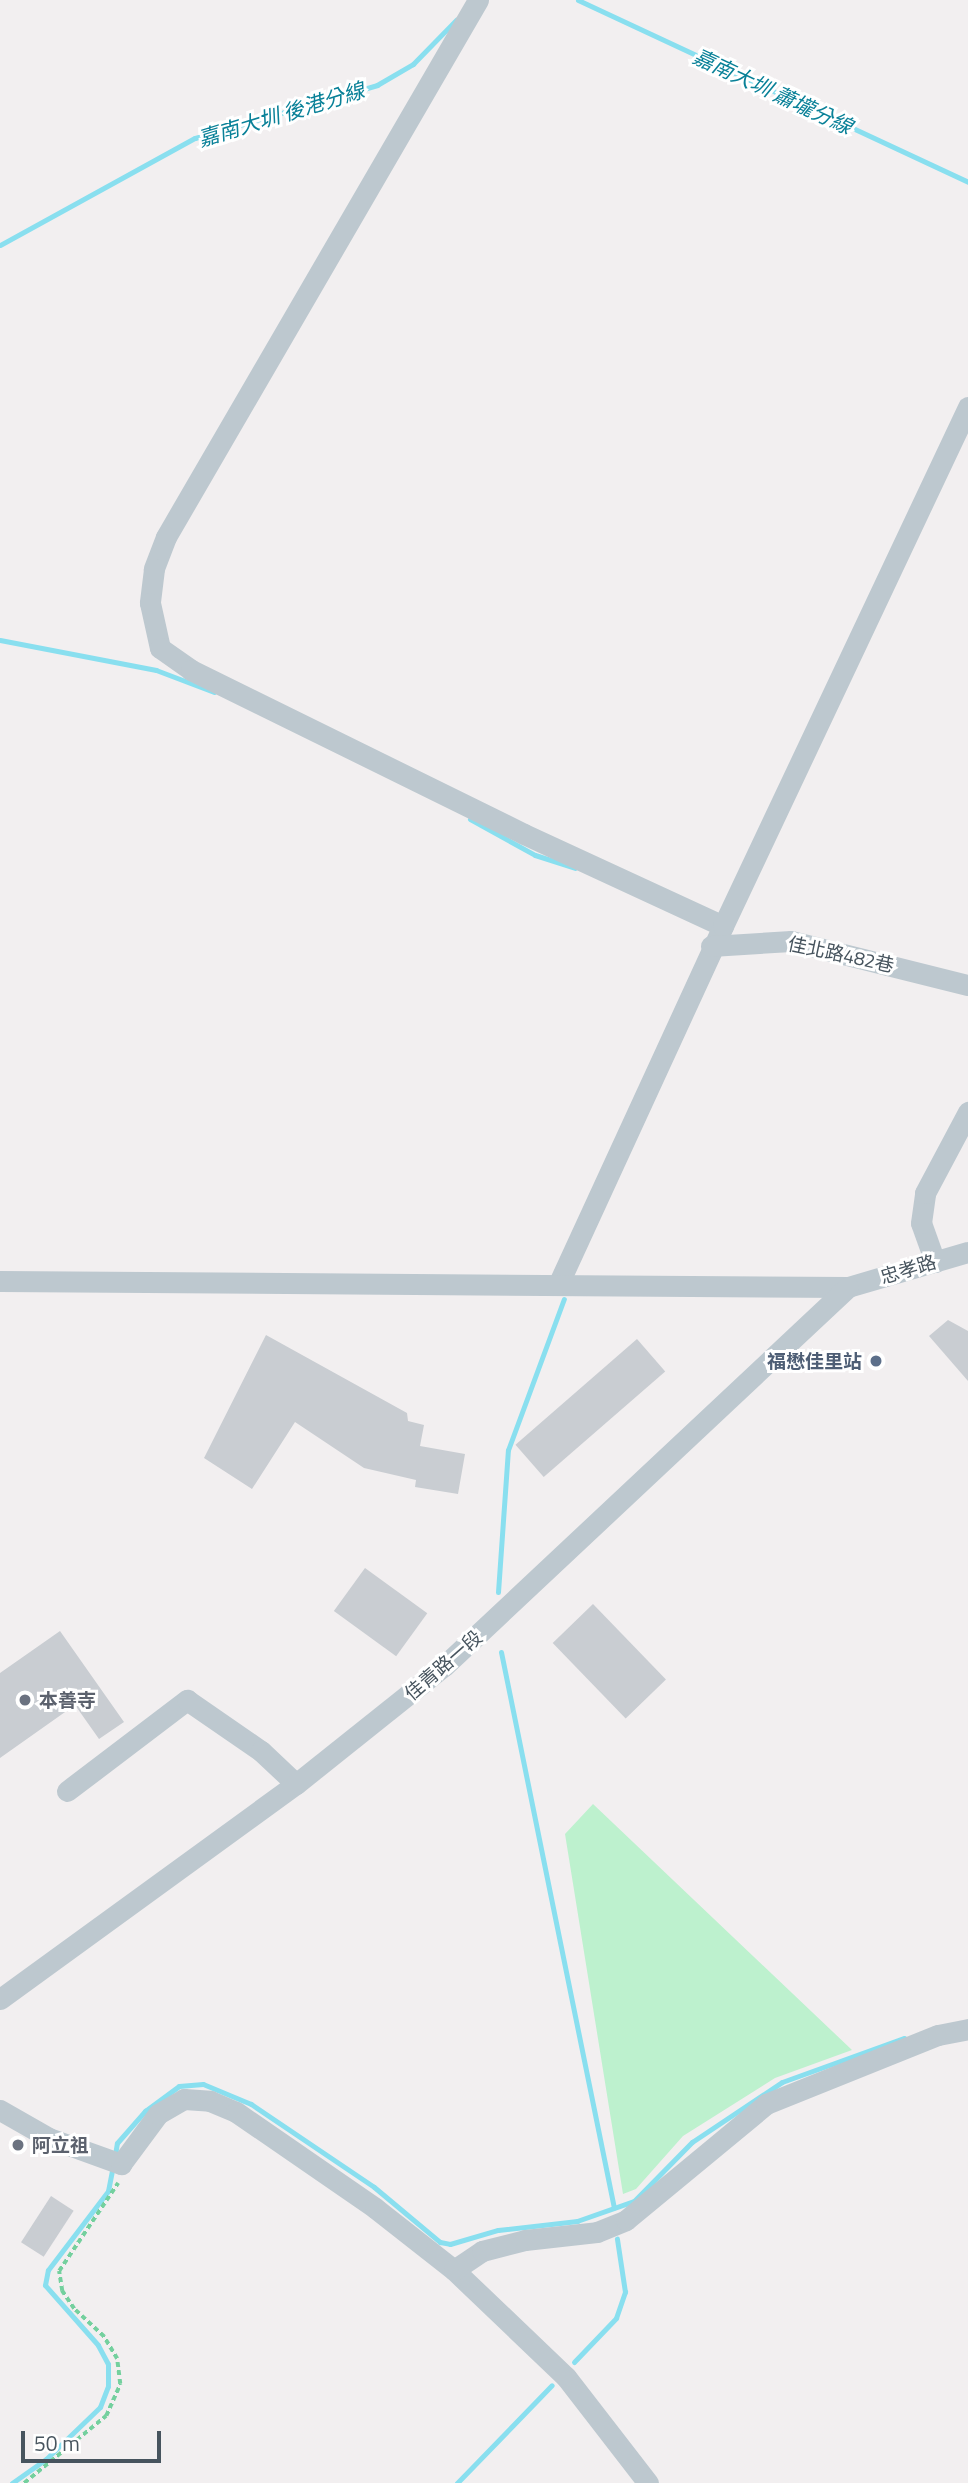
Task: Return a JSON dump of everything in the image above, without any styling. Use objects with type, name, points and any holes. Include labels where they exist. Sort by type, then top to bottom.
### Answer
[{"type":"street","points":[[478,0],[166,537],[154,569],[150,603],[160,648],[228,688],[723,926]]},
{"type":"street","points":[[559,1282],[711,946],[723,926],[968,407]]},
{"type":"street","name":"佳北路482巷","points":[[711,946],[791,940],[968,985]]},
{"type":"street","points":[[935,1262],[921,1223],[925,1194],[968,1112]]},
{"type":"street","name":"忠孝路","points":[[848,1287],[968,1252]]},
{"type":"street","points":[[0,1281],[559,1282],[848,1287]]},
{"type":"street","name":"佳青路一段","points":[[0,1999],[296,1784],[444,1666],[848,1287]]},
{"type":"street","points":[[67,1791],[187,1699],[261,1751],[296,1784]]},
{"type":"street","points":[[454,2270],[482,2251],[525,2240],[587,2234],[626,2220],[766,2104],[938,2035],[968,2029]]},
{"type":"street","points":[[0,2110],[49,2138],[111,2161],[158,2115],[184,2099],[210,2101],[236,2112],[354,2193],[454,2270],[566,2377],[648,2483]]},
{"type":"path","points":[[24,2483],[106,2416],[120,2384],[117,2359],[104,2337],[74,2309],[62,2291],[59,2271],[117,2189],[111,2161]]},
{"type":"green space","points":[[593,1804],[852,2050],[775,2078],[683,2136],[636,2189],[623,2194],[565,1834]]},
{"type":"building","points":[[948,1320],[968,1331],[968,1381],[929,1336]]},
{"type":"building","points":[[266,1335],[407,1413],[408,1421],[424,1425],[420,1446],[465,1454],[458,1494],[415,1487],[416,1480],[364,1468],[295,1422],[252,1489],[204,1458]]},
{"type":"building","points":[[637,1339],[665,1371],[544,1477],[515,1445]]},
{"type":"building","points":[[365,1568],[427,1613],[396,1656],[334,1611]]},
{"type":"building","points":[[593,1604],[666,1680],[626,1718],[553,1643]]},
{"type":"building","name":"本善寺","points":[[60,1631],[124,1722],[99,1739],[75,1705],[0,1758],[0,1673]]},
{"type":"building","points":[[51,2196],[74,2211],[44,2257],[21,2242]]},
{"type":"waterway","name":"嘉南大圳 蕭壠分線","points":[[578,0],[968,182]]},
{"type":"waterway","name":"嘉南大圳 後港分線","points":[[0,245],[195,138],[377,85],[413,64],[456,20]]},
{"type":"waterway","points":[[0,640],[156,670],[214,692]]},
{"type":"waterway","points":[[470,819],[535,855],[575,868]]},
{"type":"waterway","points":[[498,1592],[508,1450],[564,1299]]},
{"type":"waterway","points":[[501,1652],[614,2208]]},
{"type":"waterway","points":[[115,2155],[117,2143],[145,2111],[179,2086],[203,2084],[251,2104],[374,2187],[440,2242],[450,2244],[498,2230],[577,2221],[634,2201],[692,2142],[782,2082],[904,2038]]},
{"type":"waterway","points":[[12,2483],[46,2459],[100,2407],[108,2386],[108,2364],[98,2345],[45,2285],[48,2270],[108,2191],[113,2165]]},
{"type":"waterway","points":[[574,2362],[616,2318],[625,2292],[617,2239]]},
{"type":"waterway","points":[[457,2483],[552,2385]]},
{"type":"place","name":"福懋佳里站","points":[[876,1361]]},
{"type":"place","name":"本善寺","points":[[25,1700]]},
{"type":"place","name":"阿立祖","points":[[18,2145]]}]
